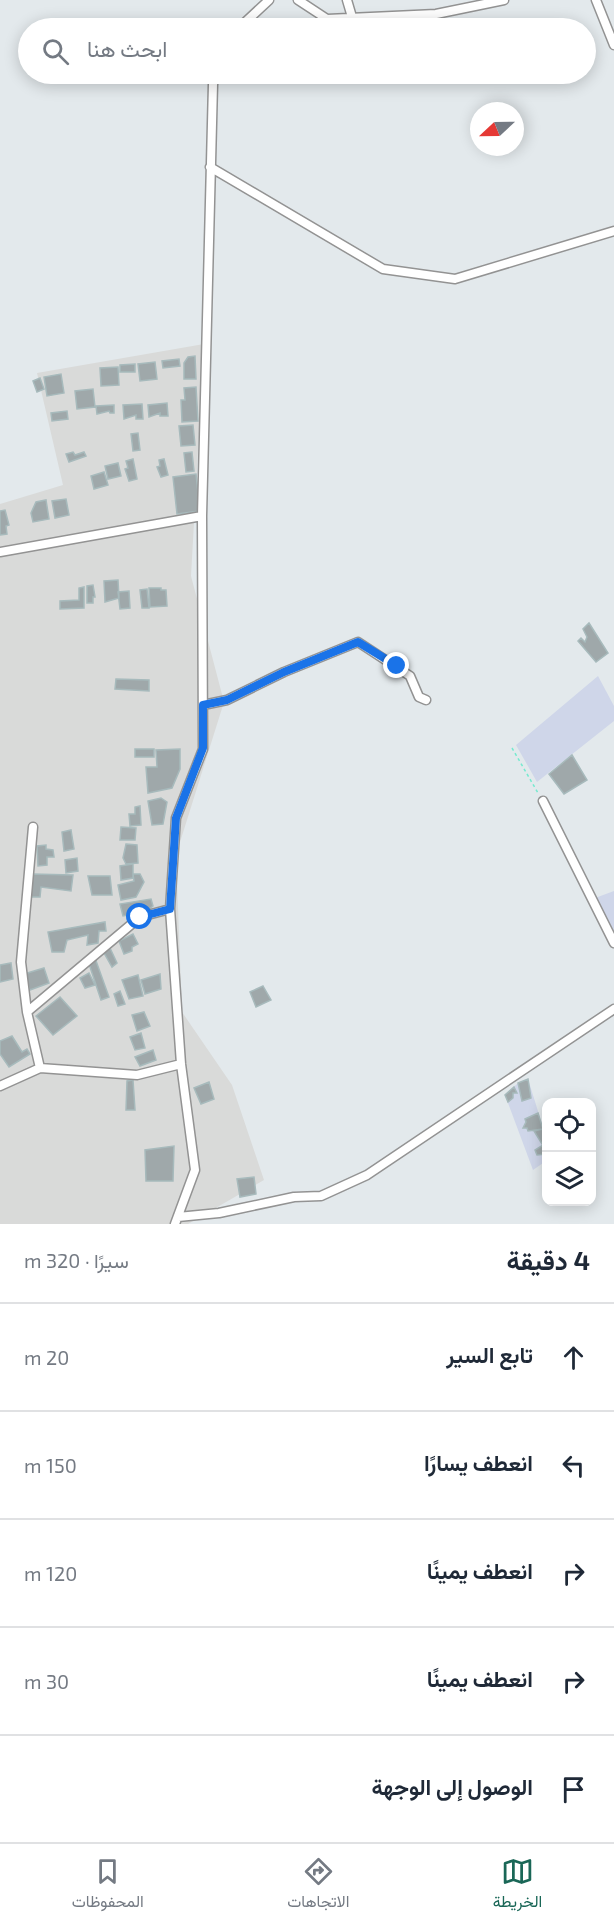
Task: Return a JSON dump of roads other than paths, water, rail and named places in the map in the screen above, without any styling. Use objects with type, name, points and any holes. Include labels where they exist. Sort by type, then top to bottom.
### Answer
[{"type":"street","points":[[250,18],[269,0]]},
{"type":"street","points":[[298,0],[325,18]]},
{"type":"street","points":[[347,0],[352,17]]},
{"type":"street","points":[[340,18],[436,14],[504,0]]},
{"type":"street","points":[[596,0],[614,45]]},
{"type":"street","points":[[176,1220],[195,1170],[181,1064],[170,909],[176,818],[203,748],[202,516],[213,84]]},
{"type":"street","points":[[210,167],[383,269],[455,279],[614,231]]},
{"type":"street","points":[[0,552],[202,516]]},
{"type":"street","points":[[203,705],[227,700],[284,672],[358,642],[410,676],[419,697],[426,700]]},
{"type":"street","points":[[543,801],[614,943]]},
{"type":"street","points":[[33,827],[21,962],[27,1012],[40,1068]]},
{"type":"street","points":[[27,1012],[140,917],[170,909]]},
{"type":"street","points":[[176,1220],[294,1197],[321,1196],[339,1188],[367,1174],[614,1009]]},
{"type":"street","points":[[0,1086],[40,1068],[137,1075],[181,1064]]}]
